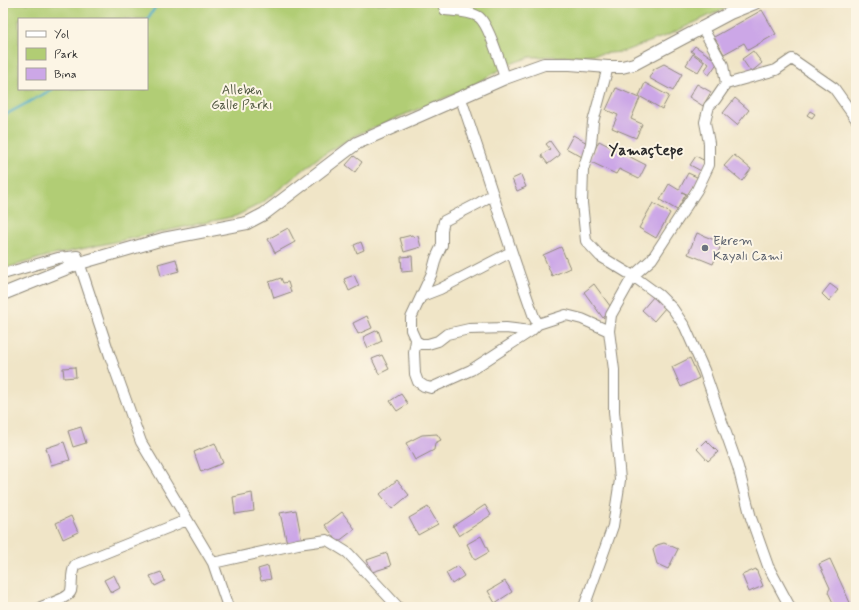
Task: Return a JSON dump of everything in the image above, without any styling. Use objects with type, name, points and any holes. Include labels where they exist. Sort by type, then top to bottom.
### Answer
[{"type":"street","points":[[443,3],[445,10],[465,12],[480,18],[491,37],[505,78]]},
{"type":"street","points":[[3,294],[80,263],[163,239],[247,223],[264,214],[357,144],[461,99],[505,78],[544,64],[622,67],[634,64],[702,27],[730,13],[755,3]]},
{"type":"street","points":[[702,27],[722,65],[726,84]]},
{"type":"street","points":[[584,607],[613,526],[620,480],[614,411],[614,370],[609,331],[611,315],[633,276],[652,259],[697,190],[709,165],[706,122],[709,106],[716,100],[726,84],[776,70],[792,59],[834,88],[856,119]]},
{"type":"street","points":[[608,67],[593,122],[591,144],[583,170],[582,203],[586,241],[600,256],[633,276],[659,295],[673,309],[685,326],[704,370],[738,467],[751,518],[768,566],[790,607]]},
{"type":"street","points":[[461,99],[534,317],[535,328]]},
{"type":"street","points":[[493,194],[444,221],[442,230],[442,245],[422,296],[411,318],[411,330],[416,341],[414,352],[415,374],[418,382],[424,386],[432,388],[472,370],[535,328],[566,315],[582,319],[609,331]]},
{"type":"street","points":[[422,296],[440,290],[511,252]]},
{"type":"street","points":[[3,274],[58,258],[77,256],[110,356],[141,442],[212,563],[228,607]]},
{"type":"street","points":[[416,341],[421,344],[428,344],[438,341],[447,334],[469,329],[535,328]]},
{"type":"street","points":[[41,607],[68,596],[71,591],[71,572],[74,565],[187,520]]},
{"type":"street","points":[[212,563],[298,544],[327,540],[348,553],[398,607]]},
{"type":"green space","name":"Alleben Galle Parkı","points":[[3,3],[740,3],[668,35],[622,52],[573,56],[530,57],[510,64],[466,89],[356,135],[318,158],[262,203],[236,216],[44,257],[3,269]]},
{"type":"building","points":[[762,10],[776,34],[748,50],[744,43],[724,54],[714,37]]},
{"type":"building","points":[[695,46],[718,62],[709,75],[704,71],[709,64],[691,51]]},
{"type":"building","points":[[753,51],[762,63],[751,72],[742,59]]},
{"type":"building","points":[[693,54],[704,62],[698,72],[686,65]]},
{"type":"building","points":[[664,64],[682,74],[673,91],[649,78],[654,69]]},
{"type":"building","points":[[645,83],[669,96],[662,109],[639,96]]},
{"type":"building","points":[[697,84],[711,92],[703,106],[689,97]]},
{"type":"building","points":[[616,88],[640,98],[631,119],[642,124],[636,138],[612,128],[618,115],[606,110]]},
{"type":"building","points":[[735,98],[749,110],[737,125],[723,113]]},
{"type":"building","points":[[810,111],[815,114],[812,118],[807,115]]},
{"type":"building","points":[[573,135],[589,144],[582,157],[566,148]]},
{"type":"building","points":[[550,141],[560,155],[548,164],[541,155],[550,149],[546,144]]},
{"type":"building","points":[[599,141],[646,165],[639,179],[619,169],[616,174],[589,161]]},
{"type":"building","points":[[734,155],[751,169],[742,181],[724,166]]},
{"type":"building","points":[[354,156],[362,162],[355,172],[346,165]]},
{"type":"building","points":[[696,156],[707,162],[701,171],[690,165]]},
{"type":"building","points":[[688,173],[699,178],[689,195],[682,192],[686,194],[677,210],[660,200],[669,184],[679,190]]},
{"type":"building","points":[[521,175],[526,187],[517,191],[512,179]]},
{"type":"building","points":[[653,203],[670,213],[656,238],[639,228]]},
{"type":"building","points":[[288,228],[295,242],[275,253],[268,239]]},
{"type":"building","name":"Ekrem Kayalı Cami","points":[[697,233],[722,243],[713,264],[688,254]]},
{"type":"building","points":[[412,235],[413,237],[418,236],[421,247],[404,252],[400,238]]},
{"type":"building","points":[[361,242],[364,250],[357,253],[354,245]]},
{"type":"building","points":[[561,247],[570,268],[552,276],[543,255]]},
{"type":"building","points":[[412,256],[413,271],[402,272],[401,257]]},
{"type":"building","points":[[176,259],[179,271],[161,276],[158,264]]},
{"type":"building","points":[[354,275],[359,286],[349,291],[344,279]]},
{"type":"building","points":[[281,278],[283,283],[288,282],[291,292],[274,298],[269,282]]},
{"type":"building","points":[[594,284],[613,310],[603,318],[584,292]]},
{"type":"building","points":[[830,284],[838,290],[829,301],[822,294]]},
{"type":"building","points":[[654,296],[666,307],[654,321],[642,310]]},
{"type":"building","points":[[367,316],[372,328],[358,334],[353,323]]},
{"type":"building","points":[[378,330],[382,341],[368,348],[363,337]]},
{"type":"building","points":[[382,355],[389,369],[379,374],[372,359]]},
{"type":"building","points":[[690,358],[699,378],[681,387],[672,367]]},
{"type":"building","points":[[75,367],[76,377],[64,378],[63,368]]},
{"type":"building","points":[[401,394],[408,404],[397,411],[390,401]]},
{"type":"building","points":[[81,427],[86,443],[73,447],[68,431]]},
{"type":"building","points":[[437,434],[441,440],[435,443],[434,450],[415,460],[406,443],[422,435]]},
{"type":"building","points":[[706,440],[718,452],[708,461],[697,449]]},
{"type":"building","points":[[64,442],[70,460],[51,465],[46,448]]},
{"type":"building","points":[[215,443],[223,463],[201,472],[194,452]]},
{"type":"building","points":[[397,480],[409,495],[392,509],[380,494]]},
{"type":"building","points":[[252,493],[254,511],[235,514],[233,497]]},
{"type":"building","points":[[485,505],[491,515],[459,536],[453,526]]},
{"type":"building","points":[[428,507],[438,524],[418,535],[409,518]]},
{"type":"building","points":[[296,510],[302,541],[287,543],[280,513]]},
{"type":"building","points":[[342,512],[355,529],[338,542],[325,525]]},
{"type":"building","points":[[71,516],[78,532],[63,539],[56,523]]},
{"type":"building","points":[[481,536],[489,552],[475,560],[467,544]]},
{"type":"building","points":[[664,543],[678,549],[668,569],[657,564],[653,550],[657,545]]},
{"type":"building","points":[[387,553],[391,566],[372,572],[367,560]]},
{"type":"building","points":[[830,559],[852,607],[835,607],[828,592],[830,588],[819,564]]},
{"type":"building","points":[[268,566],[271,579],[261,581],[258,569]]},
{"type":"building","points":[[458,566],[464,576],[452,584],[446,573]]},
{"type":"building","points":[[756,569],[763,586],[749,592],[742,575]]},
{"type":"building","points":[[161,572],[165,581],[155,586],[150,576]]},
{"type":"building","points":[[114,575],[120,588],[111,593],[104,580]]},
{"type":"building","points":[[505,581],[512,592],[495,603],[488,591]]},
{"type":"waterway","points":[[148,18],[158,3]]},
{"type":"waterway","points":[[3,116],[51,90]]},
{"type":"place","name":"Ekrem Kayalı Cami","points":[[705,248]]},
{"type":"district","name":"Yamaçtepe","points":[[646,151]]}]
